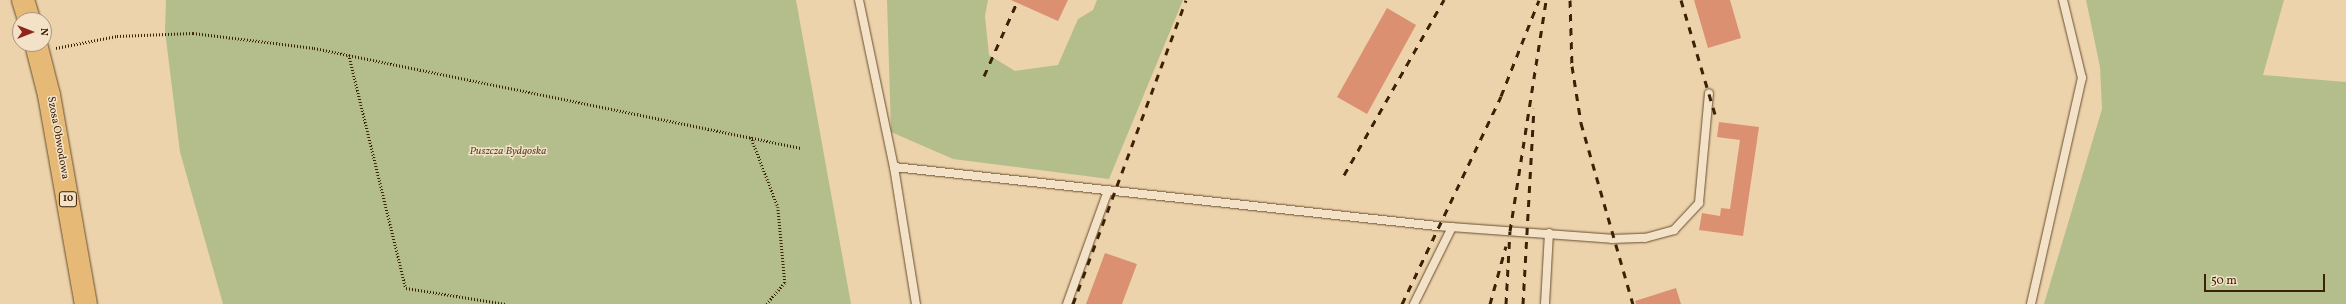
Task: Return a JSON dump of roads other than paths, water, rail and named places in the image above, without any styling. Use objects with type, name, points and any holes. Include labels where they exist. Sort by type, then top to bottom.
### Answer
[{"type":"highway","points":[[23,0],[27,12]]},
{"type":"highway","name":"Szosa Obwodowa","points":[[38,52],[49,95],[86,304]]},
{"type":"lane","points":[[859,0],[894,167],[916,304]]},
{"type":"lane","points":[[2031,304],[2082,78],[2063,0]]},
{"type":"lane","points":[[894,167],[1452,227],[1633,239],[1659,235],[1684,223],[1698,204],[1702,192],[1709,94]]},
{"type":"lane","points":[[1067,304],[1108,190]]},
{"type":"lane","points":[[1414,304],[1452,227]]},
{"type":"lane","points":[[1545,304],[1549,233]]},
{"type":"railway","points":[[984,76],[1018,0]]},
{"type":"railway","points":[[1073,304],[1186,0]]},
{"type":"railway","points":[[1344,175],[1444,0]]},
{"type":"railway","points":[[1402,304],[1501,96],[1539,0]]},
{"type":"railway","points":[[1506,304],[1510,231],[1546,0]]},
{"type":"railway","points":[[1570,0],[1572,66],[1581,123],[1633,304]]},
{"type":"railway","points":[[1681,0],[1715,114]]},
{"type":"railway","points":[[1523,304],[1534,108]]},
{"type":"railway","points":[[1490,304],[1506,246]]},
{"type":"park label","name":"Puszcza Bydgoska","points":[[508,152]]}]
